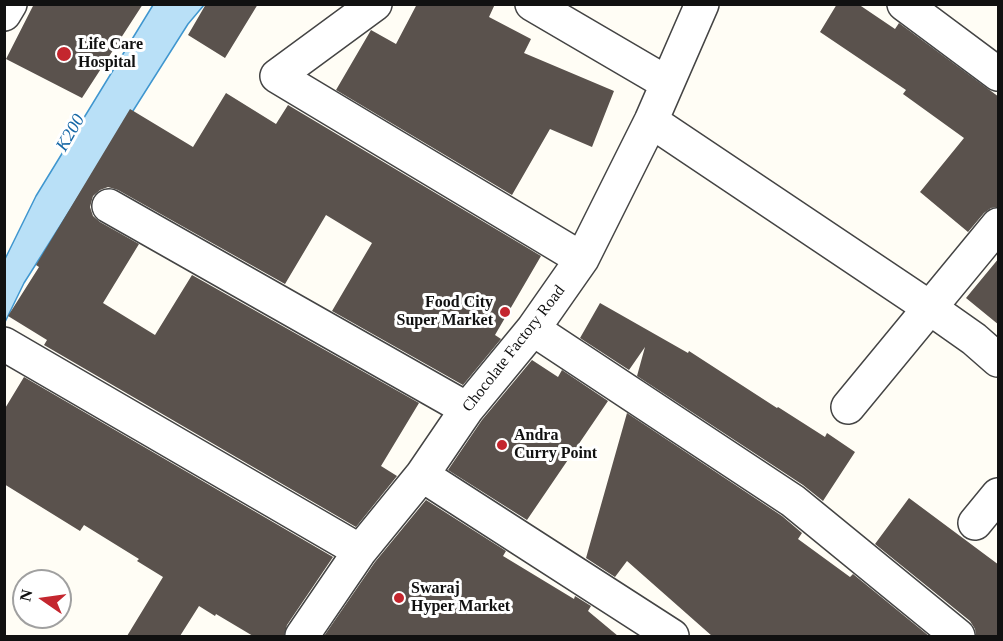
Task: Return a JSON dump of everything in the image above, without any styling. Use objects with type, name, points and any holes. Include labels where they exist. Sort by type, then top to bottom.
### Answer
[{"type":"street","points":[[4,14],[10,4]]},
{"type":"street","points":[[375,4],[277,76],[582,259]]},
{"type":"street","points":[[532,4],[668,83]]},
{"type":"street","name":"Chocolate Factory Road","points":[[302,636],[360,551],[422,476],[467,409],[533,330],[582,259],[651,121],[702,4]]},
{"type":"street","points":[[904,4],[999,74]]},
{"type":"street","points":[[651,121],[930,308],[999,360]]},
{"type":"street","points":[[109,206],[467,409]]},
{"type":"street","points":[[848,408],[999,225]]},
{"type":"street","points":[[533,330],[793,501],[958,636]]},
{"type":"street","points":[[4,344],[360,551]]},
{"type":"street","points":[[422,476],[672,636]]},
{"type":"street","points":[[975,523],[999,495]]},
{"type":"water","points":[[153,5],[204,5],[188,24],[24,283],[5,322],[5,259],[36,196]]},
{"type":"building","name":"Life Care Hospital","points":[[34,4],[143,4],[82,98],[6,59]]},
{"type":"building","points":[[206,4],[258,4],[225,58],[188,35]]},
{"type":"building","points":[[417,4],[495,4],[489,17],[531,39],[524,53],[614,91],[592,147],[550,129],[512,195],[336,90],[371,30],[396,44]]},
{"type":"building","points":[[837,4],[858,4],[895,29],[899,23],[999,97],[999,207],[991,208],[984,213],[968,232],[920,192],[964,138],[903,94],[906,90],[820,32]]},
{"type":"building","points":[[226,93],[276,124],[288,105],[541,256],[495,335],[501,339],[463,385],[332,311],[372,243],[326,215],[285,284],[118,190],[108,187],[93,196],[90,207],[93,216],[139,244],[103,303],[155,335],[192,275],[419,403],[381,466],[397,476],[356,527],[44,345],[47,340],[8,316],[39,267],[36,265],[130,109],[193,147]]},
{"type":"building","points":[[999,258],[999,325],[966,298]]},
{"type":"building","points":[[600,303],[688,353],[689,351],[777,408],[825,437],[827,433],[855,452],[823,501],[803,485],[637,376],[645,347],[629,370],[580,338]]},
{"type":"building","points":[[532,360],[558,377],[562,370],[608,401],[527,520],[448,470],[482,420]]},
{"type":"building","points":[[24,377],[333,557],[287,625],[284,636],[253,636],[199,606],[180,636],[127,636],[163,577],[137,561],[139,559],[84,525],[80,531],[4,484],[4,410]]},
{"type":"building","points":[[627,413],[782,516],[802,533],[798,539],[850,577],[853,574],[929,636],[712,636],[627,561],[615,577],[586,558]]},
{"type":"building","points":[[909,498],[999,565],[999,636],[976,636],[970,621],[875,544]]},
{"type":"building","points":[[426,500],[506,551],[503,556],[574,599],[575,596],[591,606],[588,611],[618,636],[324,636],[375,562]]},
{"type":"place","name":"Life Care Hospital","points":[[64,54]]},
{"type":"place","name":"Food City Super Market","points":[[505,312]]},
{"type":"place","name":"Andra Curry Point","points":[[502,445]]},
{"type":"place","name":"Swaraj Hyper Market","points":[[399,598]]},
{"type":"water label","name":"K200","points":[[71,133]]}]
